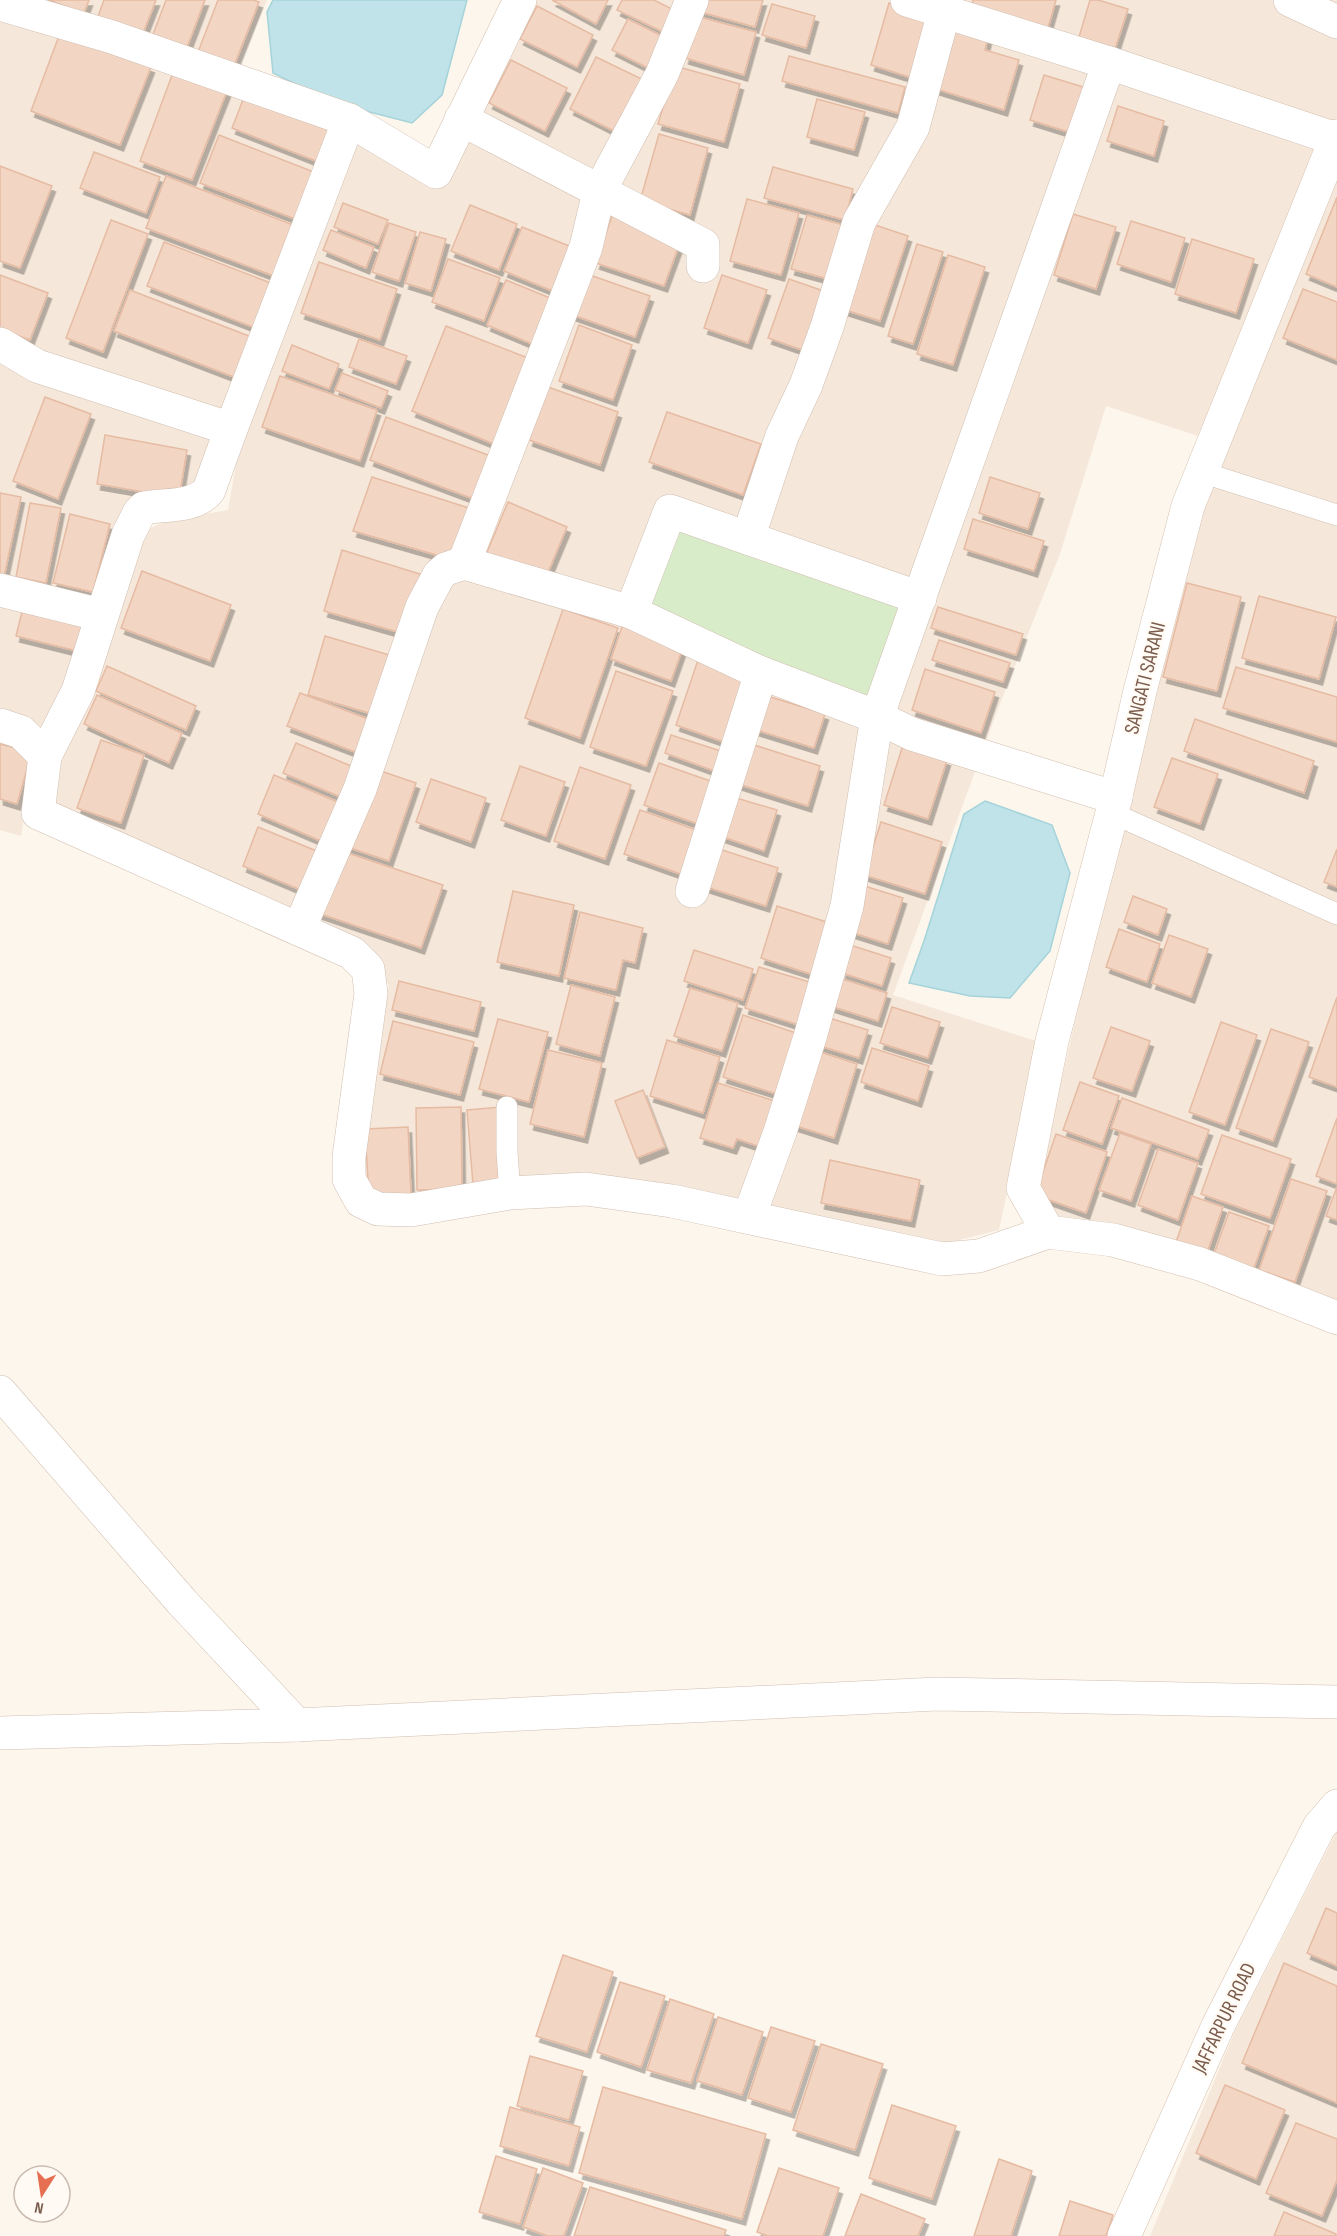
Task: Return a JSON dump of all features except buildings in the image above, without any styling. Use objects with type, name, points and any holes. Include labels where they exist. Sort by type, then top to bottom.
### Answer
[{"type":"street","points":[[0,4],[112,37],[349,120],[435,172],[520,0]]},
{"type":"street","points":[[464,563],[586,247],[599,192],[662,74],[692,0]]},
{"type":"street","points":[[907,0],[1109,63],[1336,138]]},
{"type":"street","points":[[1290,0],[1337,22]]},
{"type":"street","points":[[748,538],[782,436],[806,385],[827,327],[859,222],[913,126],[944,12]]},
{"type":"street","points":[[749,1217],[784,1122],[847,906],[877,717],[1109,63]]},
{"type":"street","points":[[461,118],[703,245],[703,266]]},
{"type":"street","points":[[349,120],[209,490],[204,497],[196,501],[144,508],[128,535],[100,615],[78,691],[45,756],[38,813],[352,953],[368,969],[371,993],[349,1157],[349,1179],[361,1201],[378,1209],[411,1210],[510,1193],[586,1190],[672,1201],[942,1259],[979,1256],[1048,1232],[1113,1240],[1200,1264],[1337,1318]]},
{"type":"street","name":"SANGATI SARANI","points":[[1048,1232],[1023,1188],[1052,1041],[1114,805],[1140,691],[1188,506],[1336,138]]},
{"type":"street","points":[[0,344],[37,366],[231,429]]},
{"type":"street","points":[[631,612],[670,511],[920,598]]},
{"type":"street","points":[[299,929],[360,789],[422,607],[439,575],[446,569],[464,563],[631,612],[760,673],[877,717],[912,734],[1114,805]]},
{"type":"street","points":[[0,590],[100,615]]},
{"type":"street","points":[[692,891],[760,673]]},
{"type":"street","points":[[0,725],[21,732],[45,756]]},
{"type":"street","points":[[0,1392],[182,1602],[297,1725]]},
{"type":"street","points":[[0,1733],[297,1725],[938,1694],[1337,1702]]},
{"type":"street","name":"JAFFARPUR ROAD","points":[[1132,2233],[1218,2026],[1319,1827],[1337,1806]]},
{"type":"lane","points":[[1201,472],[1337,515]]},
{"type":"lane","points":[[1114,805],[1337,914]]},
{"type":"lane","points":[[507,1107],[510,1193]]},
{"type":"shaded area","points":[[15,0],[267,0],[235,75]]},
{"type":"shaded area","points":[[531,0],[889,0],[1330,146],[1198,436],[1106,406],[1060,554],[1001,701],[893,995],[1039,1042],[999,1230],[943,1244],[736,1198],[370,1203],[360,1137],[368,1080],[389,986],[368,949],[48,807],[129,538],[166,521],[228,510],[238,454],[347,139],[441,186]]},
{"type":"shaded area","points":[[935,0],[1337,0],[1337,120],[1330,132]]},
{"type":"shaded area","points":[[0,7],[353,117],[205,490],[125,532],[55,730],[0,714]]},
{"type":"shaded area","points":[[1337,154],[1337,1307],[1027,1227],[1199,500]]},
{"type":"shaded area","points":[[0,735],[35,748],[21,836],[0,830]]},
{"type":"shaded area","points":[[1337,1831],[1337,2236],[1150,2236],[1235,2031]]},
{"type":"green space","points":[[678,523],[906,607],[874,704],[634,612]]},
{"type":"water","points":[[273,0],[467,0],[442,95],[412,123],[335,103],[273,73],[267,12]]},
{"type":"water","points":[[985,801],[1052,825],[1070,873],[1050,951],[1010,998],[970,996],[909,983],[964,814]]}]
